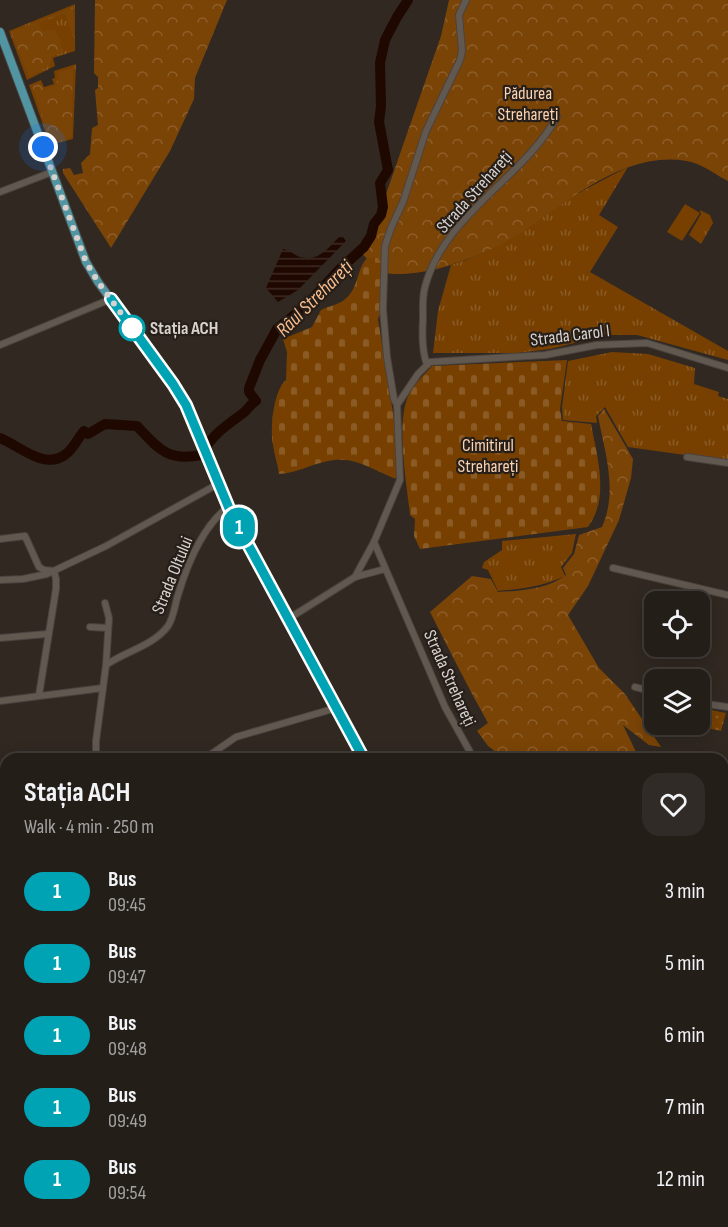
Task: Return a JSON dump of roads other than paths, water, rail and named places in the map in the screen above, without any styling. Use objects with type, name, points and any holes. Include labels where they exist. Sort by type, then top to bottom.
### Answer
[{"type":"main road","points":[[0,32],[86,262],[173,384],[197,427],[228,507],[361,753]]},
{"type":"street","points":[[355,577],[389,509],[401,474],[397,405],[387,357],[383,309],[385,246],[404,202],[426,130],[460,60],[462,51],[459,15],[466,0]]},
{"type":"street","name":"Strada Strehareți","points":[[427,364],[422,334],[423,296],[432,269],[451,235],[544,136],[557,117]]},
{"type":"street","points":[[0,192],[52,172]]},
{"type":"street","points":[[0,345],[111,299]]},
{"type":"street","name":"Strada Carol I","points":[[427,364],[438,361],[545,355],[597,345],[647,343],[728,368]]},
{"type":"street","points":[[397,405],[427,364]]},
{"type":"street","points":[[687,457],[728,463]]},
{"type":"street","points":[[0,580],[38,577],[54,571],[106,546],[218,484]]},
{"type":"street","name":"Strada Oltului","points":[[106,665],[154,639],[169,625],[183,580],[201,541],[216,518],[228,507]]},
{"type":"street","points":[[0,539],[25,536],[39,567],[54,571]]},
{"type":"street","name":"Strada Strehareți","points":[[374,542],[445,707],[471,753]]},
{"type":"street","points":[[613,568],[728,595]]},
{"type":"street","points":[[288,619],[355,577],[385,569]]},
{"type":"street","points":[[39,695],[56,589],[54,571]]},
{"type":"street","points":[[96,753],[109,618],[105,603]]},
{"type":"street","points":[[90,627],[108,628]]},
{"type":"street","points":[[0,638],[47,634]]},
{"type":"street","points":[[635,687],[644,689]]},
{"type":"street","points":[[0,701],[103,688]]},
{"type":"street","points":[[710,705],[728,708]]},
{"type":"street","points":[[213,753],[236,737],[336,708]]},
{"type":"waterway","name":"Râul Strehareți","points":[[0,438],[41,459],[50,460],[58,459],[66,454],[84,431],[88,434],[105,424],[137,426],[164,451],[171,455],[189,457],[201,455],[219,432],[256,401],[249,392],[249,388],[260,360],[277,329],[307,305],[364,247],[371,236],[374,224],[381,215],[383,207],[380,183],[388,170],[379,122],[380,63],[385,40],[408,0]]},
{"type":"place","name":"Stația ACH","points":[[132,328]]},
{"type":"park label","name":"Pădurea Strehareți","points":[[528,103]]},
{"type":"park label","name":"Cimitirul Strehareți","points":[[488,455]]}]
